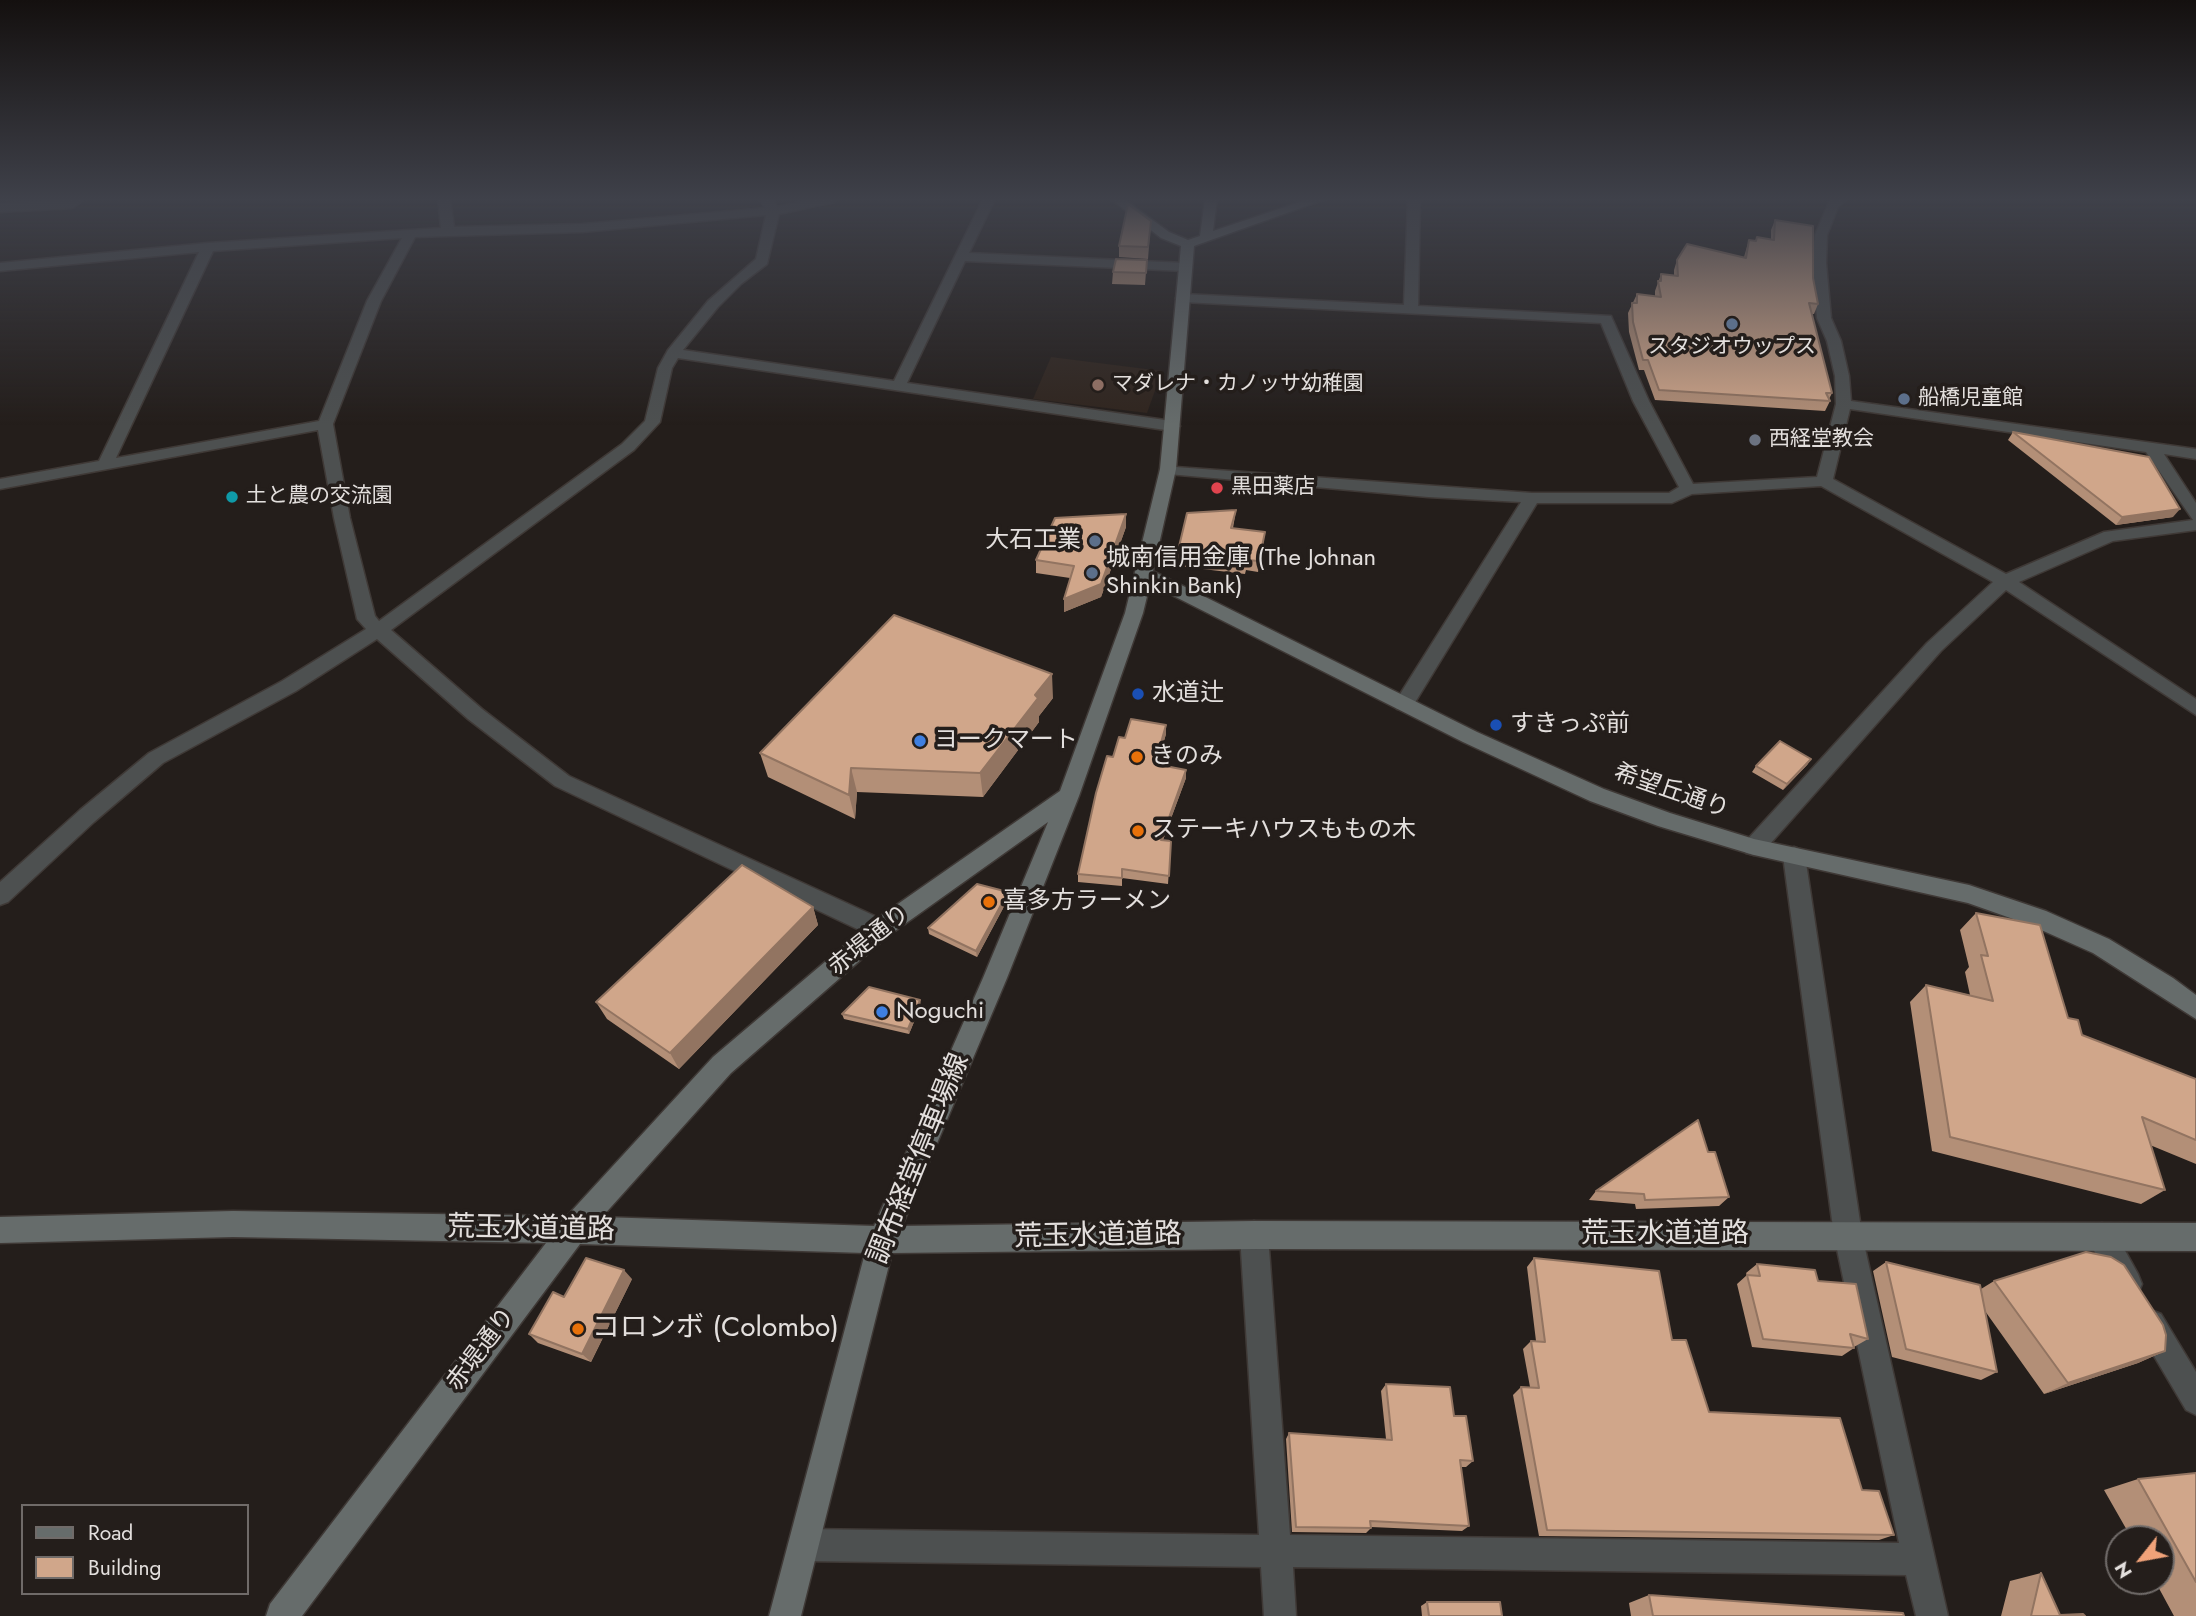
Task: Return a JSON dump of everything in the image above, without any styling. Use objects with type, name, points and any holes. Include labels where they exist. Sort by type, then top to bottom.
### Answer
[{"type":"main road","points":[[1069,796],[1134,613],[1145,574],[1168,469],[1185,274]]},
{"type":"main road","name":"希望丘通り","points":[[1145,574],[1503,753],[1597,795],[1665,820],[1754,847],[1969,894],[2038,918],[2101,947],[2165,985],[2196,1009]]},
{"type":"main road","name":"赤堤通り","points":[[282,1616],[573,1230],[722,1065],[880,929],[1069,796]]},
{"type":"main road","name":"調布経堂停車場線","points":[[785,1616],[882,1240],[995,978],[1069,796]]},
{"type":"main road","name":"荒玉水道道路","points":[[0,1230],[233,1224],[573,1230],[882,1240],[1254,1235],[2196,1237]]},
{"type":"street","points":[[105,465],[195,274]]},
{"type":"street","points":[[388,274],[374,301],[325,424],[342,518],[366,619],[475,714],[562,781],[880,929]]},
{"type":"street","points":[[0,896],[87,816],[156,758],[289,686],[380,629],[628,447],[652,422],[665,368],[673,353],[713,304],[745,274]]},
{"type":"street","points":[[898,387],[954,274]]},
{"type":"street","points":[[1411,308],[1412,274]]},
{"type":"street","points":[[1820,274],[1824,318],[1834,341],[1842,376],[1844,404],[1824,481]]},
{"type":"street","points":[[1183,298],[1606,319],[1641,401],[1688,489]]},
{"type":"street","points":[[673,353],[1172,426]]},
{"type":"street","points":[[1844,404],[2196,454]]},
{"type":"street","points":[[0,484],[325,424]]},
{"type":"street","points":[[2152,448],[2196,516]]},
{"type":"street","points":[[1168,469],[1428,492],[1532,498],[1672,498],[1688,489],[1824,481],[2005,581],[2196,708]]},
{"type":"street","points":[[1404,704],[1532,498]]},
{"type":"street","points":[[1754,847],[1934,647],[2005,581],[2110,536],[2196,525]]},
{"type":"street","points":[[1794,856],[1848,1235],[1932,1616]]},
{"type":"street","points":[[1254,1235],[1280,1616]]},
{"type":"street","points":[[2102,1237],[2196,1400]]},
{"type":"street","points":[[804,1545],[1918,1559]]},
{"type":"shaded area","name":"マダレナ・カノッサ幼稚園","points":[[1051,357],[1162,371],[1147,413],[1033,399]]},
{"type":"building","points":[[1661,274],[1813,274],[1818,304],[1809,303],[1832,393],[1826,393],[1830,401],[1659,390],[1648,360],[1643,360],[1633,322],[1632,303],[1637,303],[1637,294],[1661,297],[1658,281],[1661,281]]},
{"type":"building","points":[[2013,432],[2149,457],[2180,509],[2122,517]]},
{"type":"building","points":[[1236,510],[1231,528],[1265,532],[1259,561],[1247,560],[1246,564],[1177,555],[1187,513]]},
{"type":"building","points":[[1126,514],[1101,584],[1064,599],[1074,566],[1036,560],[1055,518]]},
{"type":"building","points":[[894,615],[1052,674],[1035,695],[1038,698],[980,773],[851,768],[849,795],[760,753]]},
{"type":"building","points":[[1131,719],[1166,725],[1155,764],[1186,770],[1161,840],[1171,841],[1169,876],[1122,869],[1122,878],[1078,874],[1107,756],[1113,757],[1119,737],[1125,738]]},
{"type":"building","points":[[1780,741],[1811,759],[1787,784],[1756,766]]},
{"type":"building","points":[[742,865],[813,907],[670,1053],[596,1002]]},
{"type":"building","points":[[977,884],[1008,892],[976,951],[928,928]]},
{"type":"building","points":[[1976,913],[2040,925],[2068,1018],[2078,1020],[2082,1035],[2196,1079],[2196,1140],[2142,1117],[2165,1190],[1950,1137],[1926,985],[1993,1001],[1981,955],[1988,956]]},
{"type":"building","points":[[869,987],[920,1000],[908,1029],[842,1014]]},
{"type":"building","points":[[1698,1120],[1708,1152],[1715,1152],[1729,1197],[1645,1200],[1644,1194],[1596,1191]]},
{"type":"building","points":[[2086,1252],[2111,1257],[2124,1265],[2163,1325],[2166,1335],[2165,1351],[2068,1383],[1994,1281]]},
{"type":"building","points":[[586,1258],[624,1270],[582,1354],[529,1334],[553,1292],[564,1297]]},
{"type":"building","points":[[1534,1258],[1659,1271],[1672,1340],[1686,1340],[1709,1412],[1840,1418],[1862,1490],[1879,1491],[1894,1535],[1547,1530],[1521,1387],[1539,1388],[1531,1341],[1545,1342]]},
{"type":"building","points":[[1886,1262],[1980,1285],[1997,1372],[1906,1349]]},
{"type":"building","points":[[1757,1264],[1815,1270],[1818,1281],[1856,1284],[1868,1339],[1850,1334],[1854,1348],[1763,1339],[1747,1275],[1760,1276]]},
{"type":"building","points":[[1386,1384],[1450,1387],[1454,1416],[1466,1416],[1473,1461],[1460,1460],[1469,1526],[1370,1521],[1371,1528],[1296,1527],[1289,1433],[1392,1440]]},
{"type":"building","points":[[2196,1473],[2196,1582],[2175,1545],[2175,1525],[2164,1525],[2138,1479]]},
{"type":"building","points":[[2041,1573],[2060,1615],[2085,1616],[2031,1616]]},
{"type":"building","points":[[1649,1595],[1903,1613],[1904,1616],[1653,1616]]},
{"type":"building","points":[[1427,1602],[1500,1602],[1502,1616],[1429,1616]]},
{"type":"place","name":"スタジオウップス","points":[[1732,324]]},
{"type":"place","name":"マダレナ・カノッサ幼稚園","points":[[1098,385]]},
{"type":"place","name":"船橋児童館","points":[[1904,399]]},
{"type":"place","name":"西経堂教会","points":[[1755,440]]},
{"type":"place","name":"黒田薬店","points":[[1217,488]]},
{"type":"place","name":"土と農の交流園","points":[[232,497]]},
{"type":"place","name":"大石工業","points":[[1095,541]]},
{"type":"place","name":"城南信用金庫 (The Johnan Shinkin Bank)","points":[[1092,573]]},
{"type":"place","name":"水道辻","points":[[1138,694]]},
{"type":"place","name":"すきっぷ前","points":[[1496,725]]},
{"type":"place","name":"ヨークマート","points":[[920,741]]},
{"type":"place","name":"きのみ","points":[[1137,757]]},
{"type":"place","name":"ステーキハウスももの木","points":[[1138,831]]},
{"type":"place","name":"喜多方ラーメン","points":[[989,902]]},
{"type":"place","name":"Noguchi","points":[[882,1012]]},
{"type":"place","name":"コロンボ (Colombo)","points":[[578,1329]]}]
